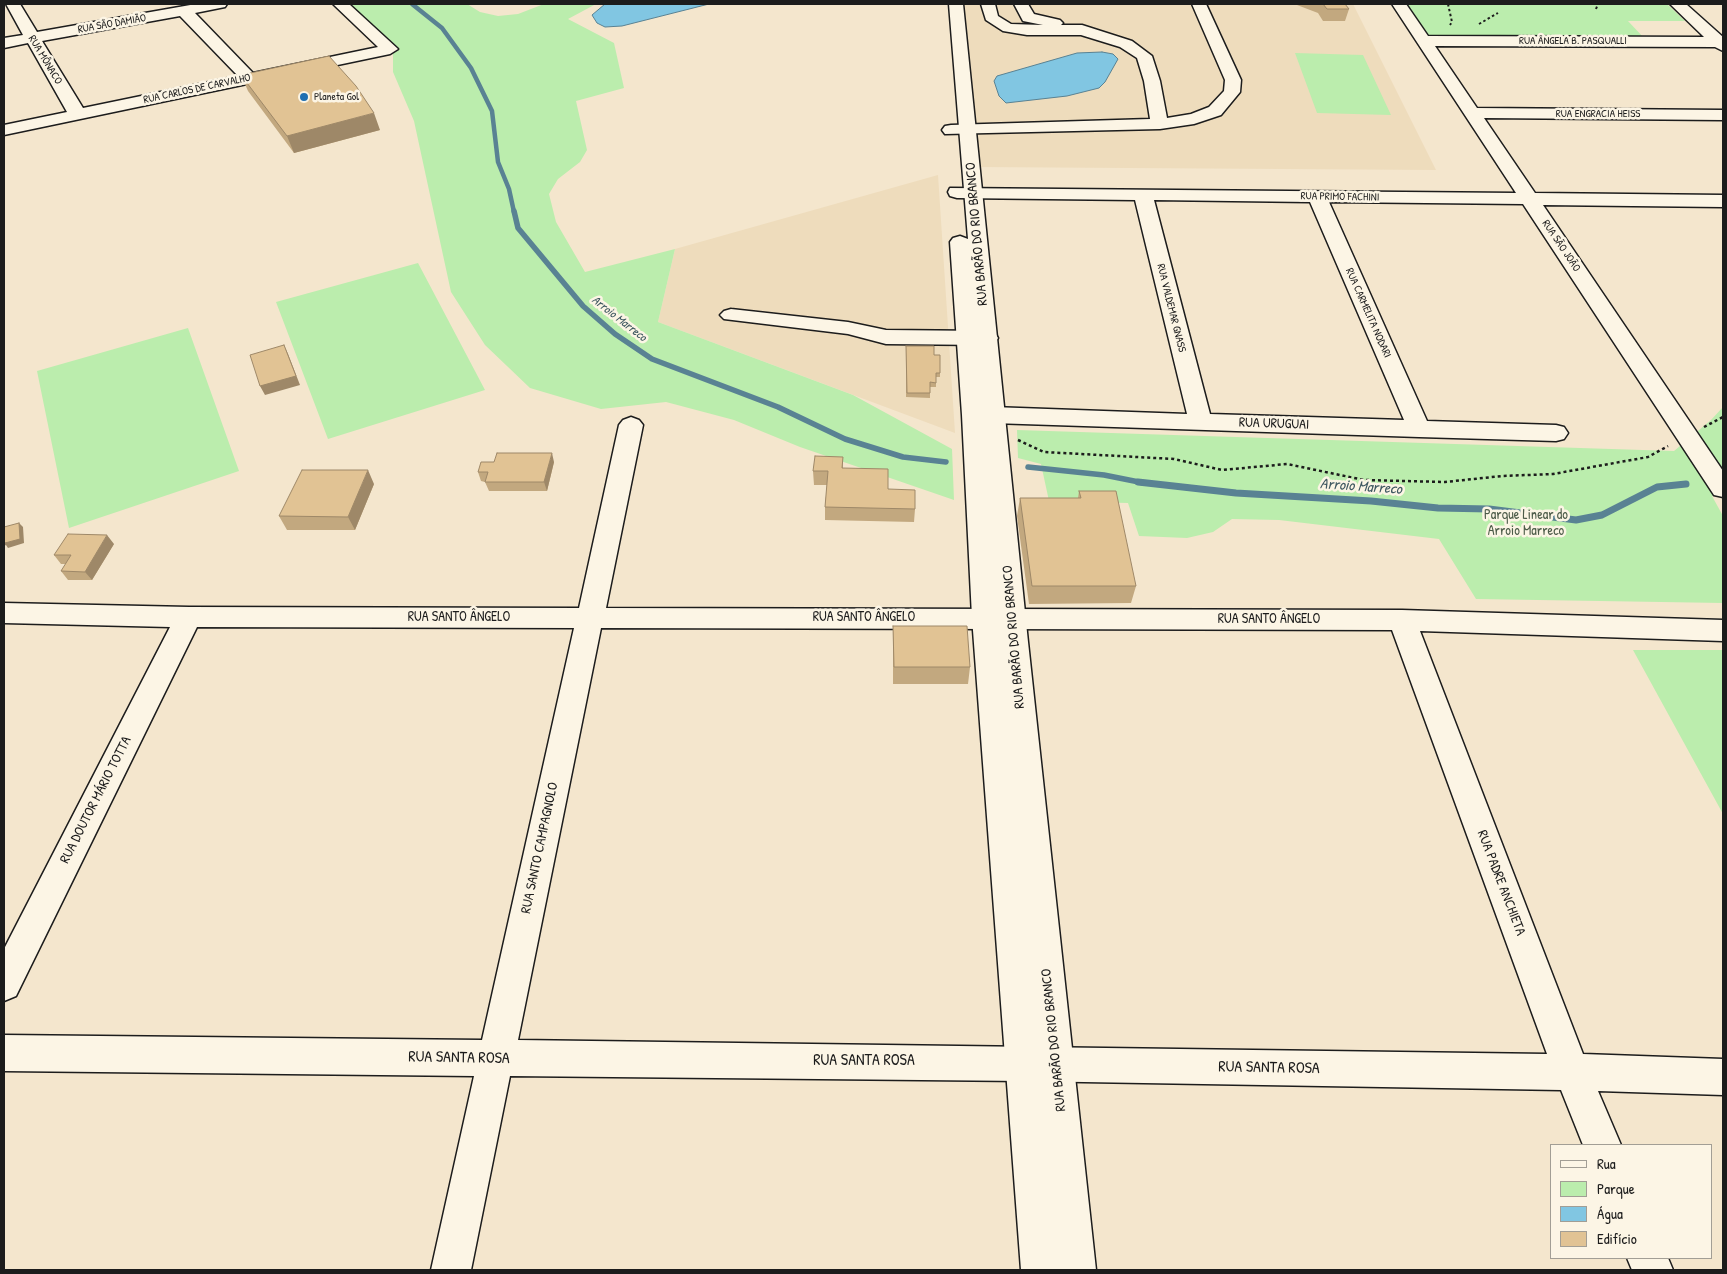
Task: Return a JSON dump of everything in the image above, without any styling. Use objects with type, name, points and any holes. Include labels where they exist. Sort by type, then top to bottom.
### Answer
[{"type":"street","name":"RUA MÔNACO","points":[[13,4],[78,115]]},
{"type":"street","name":"RUA SÃO DAMIÃO","points":[[4,43],[220,4]]},
{"type":"street","name":"RUA CARLOS DE CARVALHO","points":[[4,130],[390,49],[340,4]]},
{"type":"street","name":"RUA BARÃO DO RIO BRANCO","points":[[941,4],[959,130],[965,192],[999,618],[1041,1064],[1076,1270]]},
{"type":"street","name":"RUA BARÃO DO RIO BRANCO","points":[[956,4],[959,130]]},
{"type":"street","points":[[988,4],[991,17],[1008,28],[1061,27]]},
{"type":"street","points":[[959,130],[1160,124],[1194,119],[1214,111],[1232,92],[1233,80],[1199,4]]},
{"type":"street","name":"RUA SÃO JOÃO","points":[[1399,4],[1723,489]]},
{"type":"street","points":[[1677,4],[1722,44]]},
{"type":"street","points":[[1061,27],[1047,7],[1022,7],[1028,18],[1061,27],[1082,30],[1126,44],[1144,56],[1152,81],[1160,124]]},
{"type":"street","points":[[184,11],[249,78]]},
{"type":"street","name":"RUA ÂNGELA B. PASQUALLI","points":[[1424,40],[1722,44]]},
{"type":"street","name":"RUA ENGRACIA HEISS","points":[[1474,114],[1723,115]]},
{"type":"street","name":"RUA PRIMO FACHINI","points":[[965,192],[1723,201]]},
{"type":"street","name":"RUA VALDEMAR GNASS","points":[[1143,195],[1200,421]]},
{"type":"street","name":"RUA CARMELITA NODARI","points":[[1317,197],[1419,429]]},
{"type":"street","points":[[731,315],[848,328],[886,337],[977,338]]},
{"type":"street","name":"RUA BARÃO DO RIO BRANCO","points":[[977,338],[992,415],[991,512]]},
{"type":"street","name":"RUA URUGUAI","points":[[992,415],[1556,432]]},
{"type":"street","name":"RUA SANTO CAMPAGNOLO","points":[[451,1270],[631,425]]},
{"type":"street","name":"RUA SANTO ÂNGELO","points":[[4,614],[189,617],[1402,620],[1723,630]]},
{"type":"street","name":"RUA DOUTOR MÁRIO TOTTA","points":[[4,984],[189,617]]},
{"type":"street","name":"RUA PADRE ANCHIETA","points":[[1402,620],[1572,1072],[1602,1144]]},
{"type":"street","name":"RUA SANTA ROSA","points":[[4,1053],[1041,1064],[1572,1072],[1723,1077]]},
{"type":"street","name":"RUA BARÃO DO RIO BRANCO","points":[[1041,1064],[1041,1270]]},
{"type":"path","points":[[1448,4],[1452,22],[1448,29]]},
{"type":"path","points":[[1596,9],[1598,4]]},
{"type":"path","points":[[1476,25],[1498,13]]},
{"type":"path","points":[[992,415],[1012,438],[1044,452],[1174,459],[1222,470],[1287,464],[1364,480],[1445,482],[1502,476],[1553,474],[1648,457],[1723,417]]},
{"type":"shaded area","points":[[962,4],[1353,4],[1436,170],[975,167]]},
{"type":"shaded area","points":[[938,175],[955,433],[658,322],[675,249]]},
{"type":"green space","points":[[346,4],[467,4],[480,12],[498,16],[518,14],[544,4],[596,4],[568,19],[614,43],[624,88],[576,101],[587,150],[580,162],[558,179],[549,194],[556,222],[585,272],[675,249],[658,322],[853,395],[952,449],[954,500],[800,447],[734,420],[666,402],[601,409],[530,388],[485,345],[451,292],[414,121],[393,72],[393,45]]},
{"type":"green space","points":[[1406,4],[1667,4],[1685,21],[1628,21],[1644,38],[1428,37]]},
{"type":"green space","points":[[1295,53],[1363,55],[1391,115],[1317,113]]},
{"type":"green space","points":[[418,263],[485,390],[328,439],[276,302]]},
{"type":"green space","points":[[188,328],[239,471],[69,528],[37,371]]},
{"type":"green space","name":"Parque Linear do Arroio Marreco","points":[[1723,407],[1723,496],[1712,496],[1723,516],[1723,603],[1476,599],[1439,539],[1279,520],[1232,519],[1213,532],[1187,538],[1139,536],[1128,503],[1049,501],[1041,464],[1018,458],[1017,430],[1674,451],[1711,420]]},
{"type":"green space","points":[[1633,650],[1723,650],[1723,814]]},
{"type":"water","points":[[605,4],[709,4],[622,26],[605,27],[597,23],[592,15]]},
{"type":"water","points":[[1102,52],[1113,54],[1118,59],[1105,82],[1099,88],[1067,96],[1006,103],[999,96],[994,81],[997,76],[1077,53]]},
{"type":"building","points":[[1323,4],[1345,4],[1349,9],[1327,9]]},
{"type":"building","points":[[329,56],[356,86],[374,113],[287,136],[241,75]]},
{"type":"building","points":[[284,345],[296,376],[260,386],[250,355]]},
{"type":"building","points":[[906,346],[934,346],[934,355],[940,355],[940,373],[936,373],[936,383],[930,382],[930,393],[907,393]]},
{"type":"building","points":[[497,453],[552,453],[544,482],[485,482],[488,472],[478,472],[481,462],[494,462]]},
{"type":"building","points":[[815,456],[843,457],[842,468],[888,469],[888,489],[915,490],[915,509],[825,507],[828,471],[813,471]]},
{"type":"building","points":[[302,470],[368,470],[348,517],[279,516]]},
{"type":"building","points":[[1079,491],[1116,491],[1136,586],[1032,586],[1020,498],[1081,498]]},
{"type":"building","points":[[19,523],[20,539],[5,543],[4,527]]},
{"type":"building","points":[[68,534],[107,535],[85,572],[61,571],[71,555],[54,555]]},
{"type":"building","points":[[893,626],[967,626],[970,667],[894,667]]},
{"type":"waterway","name":"Arroio Marreco","points":[[412,4],[442,28],[471,68],[492,111],[498,162],[509,189],[514,212]]},
{"type":"waterway","name":"Arroio Marreco","points":[[514,211],[518,228],[583,306],[615,334],[652,359],[778,407],[845,439],[903,457],[946,462]]},
{"type":"waterway","name":"Arroio Marreco","points":[[1028,467],[1104,475],[1140,482]]},
{"type":"waterway","name":"Arroio Marreco","points":[[1140,482],[1236,493],[1371,501],[1438,508],[1489,509],[1576,520],[1602,515],[1657,487],[1686,484]]},
{"type":"place","name":"Planeta Gol","points":[[304,97]]}]
